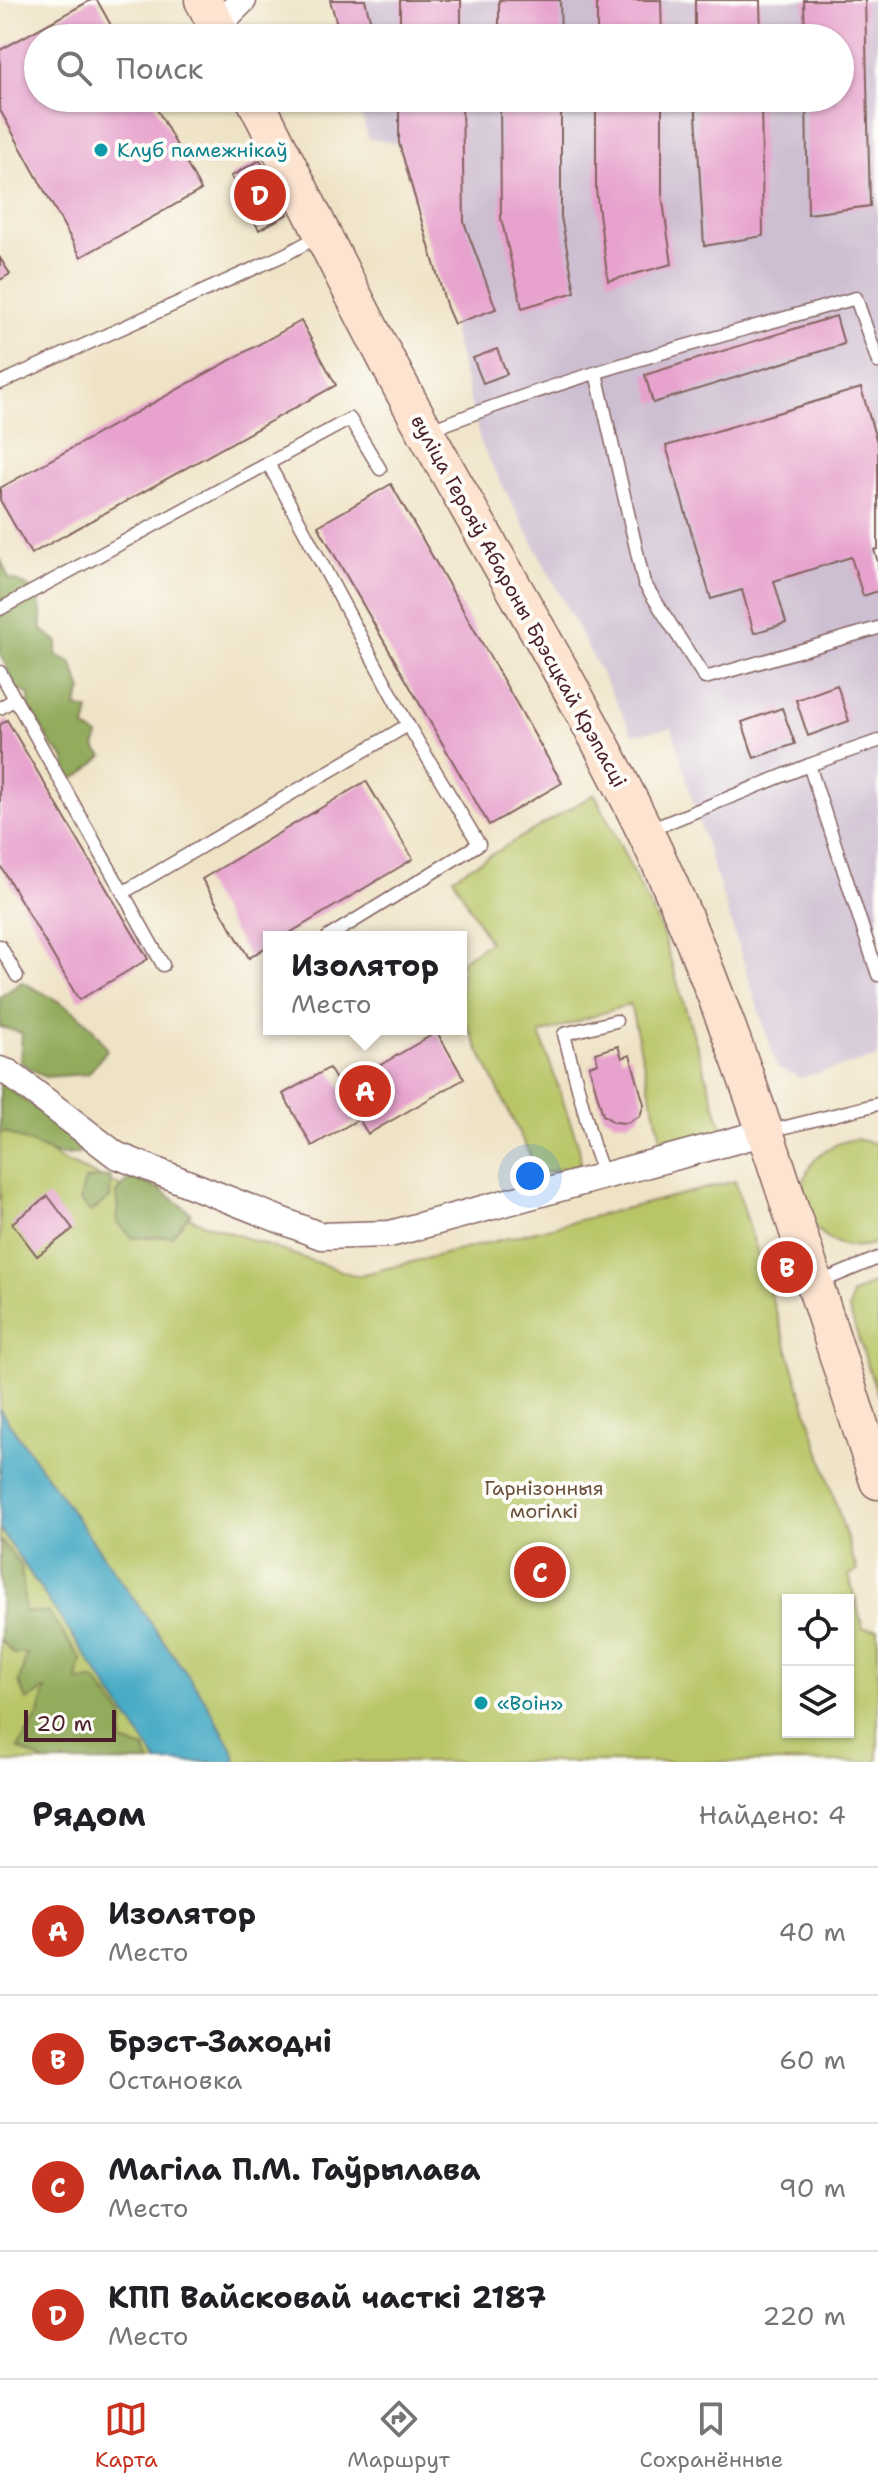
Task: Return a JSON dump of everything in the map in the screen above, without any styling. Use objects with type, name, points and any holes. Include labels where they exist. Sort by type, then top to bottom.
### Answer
[{"type":"main road","name":"вуліца Герояў Абароны Брэсцкай Крэпасці","points":[[261,112],[426,433],[558,664],[684,917],[766,1132],[878,1481]]},
{"type":"street","points":[[214,21],[243,0]]},
{"type":"street","points":[[0,1070],[9,1073],[116,1155],[321,1236],[390,1234],[766,1132]]},
{"type":"lane","points":[[0,383],[286,254],[323,233]]},
{"type":"lane","points":[[426,433],[596,373],[856,298],[878,362]]},
{"type":"lane","points":[[596,373],[644,583],[705,678],[878,628]]},
{"type":"lane","points":[[0,609],[350,419],[380,469]]},
{"type":"lane","points":[[268,463],[408,725],[479,844],[338,931]]},
{"type":"lane","points":[[0,672],[163,965]]},
{"type":"lane","points":[[0,708],[15,699]]},
{"type":"lane","points":[[124,892],[408,725]]},
{"type":"lane","points":[[644,832],[809,765],[878,741]]},
{"type":"lane","points":[[809,765],[878,975]]},
{"type":"lane","points":[[0,946],[17,976]]},
{"type":"lane","points":[[604,1176],[564,1034],[616,1021]]},
{"type":"lane","points":[[766,1132],[878,1104]]},
{"type":"lane","points":[[814,1284],[878,1258]]},
{"type":"shaded area","points":[[330,0],[878,0],[878,1057],[800,1078],[777,1067],[672,728],[633,734],[481,444],[453,333],[454,324],[399,144],[368,138],[361,112],[854,112],[854,24],[337,24]]},
{"type":"green space","points":[[0,558],[9,579],[27,586],[37,597],[42,630],[58,642],[56,656],[71,662],[82,690],[76,707],[89,710],[85,728],[98,736],[95,748],[103,756],[82,775],[69,780],[65,759],[51,744],[29,707],[29,694],[16,689],[0,653]]},
{"type":"green space","points":[[595,794],[661,929],[723,1131],[663,1147],[630,1004],[540,1034],[579,1147],[581,1164],[533,1176],[530,1155],[467,1025],[467,957],[489,942],[453,877]]},
{"type":"green space","points":[[22,982],[71,1009],[99,1037],[107,1050],[88,1074],[45,1077],[20,1062],[22,1033],[0,1027],[0,997]]},
{"type":"green space","points":[[0,1082],[82,1143],[77,1154],[57,1155],[5,1132],[0,1133]]},
{"type":"green space","name":"Гарнізонныя могілкі","points":[[0,1107],[57,1158],[202,1223],[356,1276],[735,1181],[857,1571],[849,1576],[854,1594],[782,1594],[782,1738],[854,1738],[854,1595],[863,1628],[878,1629],[878,1762],[236,1762],[231,1746],[203,1697],[0,1410]]},
{"type":"green space","points":[[856,1139],[878,1144],[878,1242],[852,1246],[830,1240],[814,1226],[805,1207],[804,1186],[811,1165],[828,1149]]},
{"type":"green space","points":[[111,1176],[110,1198],[90,1212],[80,1200],[85,1180]]},
{"type":"green space","points":[[130,1178],[160,1189],[191,1213],[172,1236],[132,1238],[118,1223],[117,1193]]},
{"type":"green space","points":[[878,1280],[878,1396],[849,1310],[852,1295]]},
{"type":"green space","points":[[0,1529],[153,1752],[158,1762],[0,1762]]},
{"type":"green space","points":[[0,1540],[21,1566],[25,1612],[48,1612],[81,1659],[77,1681],[95,1680],[123,1716],[122,1742],[145,1749],[149,1762],[45,1762],[18,1748],[39,1714],[46,1689],[26,1701],[19,1681],[27,1654],[14,1654],[0,1639]]},
{"type":"water","points":[[0,1410],[203,1697],[231,1746],[236,1762],[158,1762],[0,1529]]},
{"type":"building","name":"Клуб памежнікаў","points":[[91,0],[97,0],[110,24],[47,24]]},
{"type":"building","points":[[330,0],[365,0],[371,24],[337,24]]},
{"type":"building","points":[[400,0],[461,0],[461,24],[400,24]]},
{"type":"building","points":[[499,0],[560,0],[561,24],[499,24]]},
{"type":"building","points":[[597,0],[661,0],[662,24],[597,24]]},
{"type":"building","points":[[695,0],[760,0],[761,24],[695,24]]},
{"type":"building","points":[[804,0],[865,0],[870,206],[808,214],[806,112],[854,112],[854,24],[805,24]]},
{"type":"building","name":"Клуб памежнікаў","points":[[24,37],[24,112],[159,112],[201,190],[81,257],[0,110],[0,50]]},
{"type":"building","points":[[399,112],[462,112],[464,222],[496,309],[454,324],[399,143]]},
{"type":"building","points":[[500,112],[561,112],[561,217],[575,292],[522,308],[501,218]]},
{"type":"building","points":[[596,112],[662,112],[662,195],[672,264],[608,281],[596,190]]},
{"type":"building","points":[[696,112],[761,112],[763,236],[704,246]]},
{"type":"building","points":[[260,160],[288,214],[259,230],[231,176]]},
{"type":"building","points":[[0,258],[10,274],[0,280]]},
{"type":"building","points":[[836,316],[844,344],[653,403],[645,375]]},
{"type":"building","points":[[301,321],[336,385],[31,554],[0,500],[0,488]]},
{"type":"building","points":[[497,349],[507,374],[483,383],[473,358]]},
{"type":"building","points":[[861,388],[878,446],[878,549],[874,550],[878,562],[878,591],[863,596],[851,557],[774,581],[786,623],[754,633],[742,590],[711,599],[666,446]]},
{"type":"building","points":[[391,484],[562,783],[489,825],[318,526]]},
{"type":"building","points":[[837,685],[849,721],[808,736],[796,700]]},
{"type":"building","points":[[782,708],[795,744],[754,758],[742,722]]},
{"type":"building","points":[[7,720],[148,959],[79,1000],[0,865],[0,725]]},
{"type":"building","points":[[366,781],[413,859],[293,931],[263,931],[263,949],[249,958],[202,879]]},
{"type":"building","points":[[432,1035],[439,1035],[464,1079],[368,1134],[359,1119],[312,1146],[283,1094],[329,1068],[341,1088]]},
{"type":"building","points":[[618,1046],[622,1058],[630,1055],[644,1104],[640,1116],[627,1123],[614,1122],[603,1115],[589,1066],[598,1063],[595,1053]]},
{"type":"building","points":[[48,1196],[73,1229],[37,1256],[12,1223]]},
{"type":"place","name":"Клуб памежнікаў","points":[[101,150]]},
{"type":"place","name":"КПП Вайсковай часткі 2187","points":[[260,195]]},
{"type":"place","name":"Изолятор","points":[[365,1091]]},
{"type":"place","name":"Брэст-Заходні","points":[[787,1267]]},
{"type":"place","name":"Магіла П.М. Гаўрылава","points":[[540,1572]]},
{"type":"place","name":"«Воін»","points":[[481,1703]]}]
